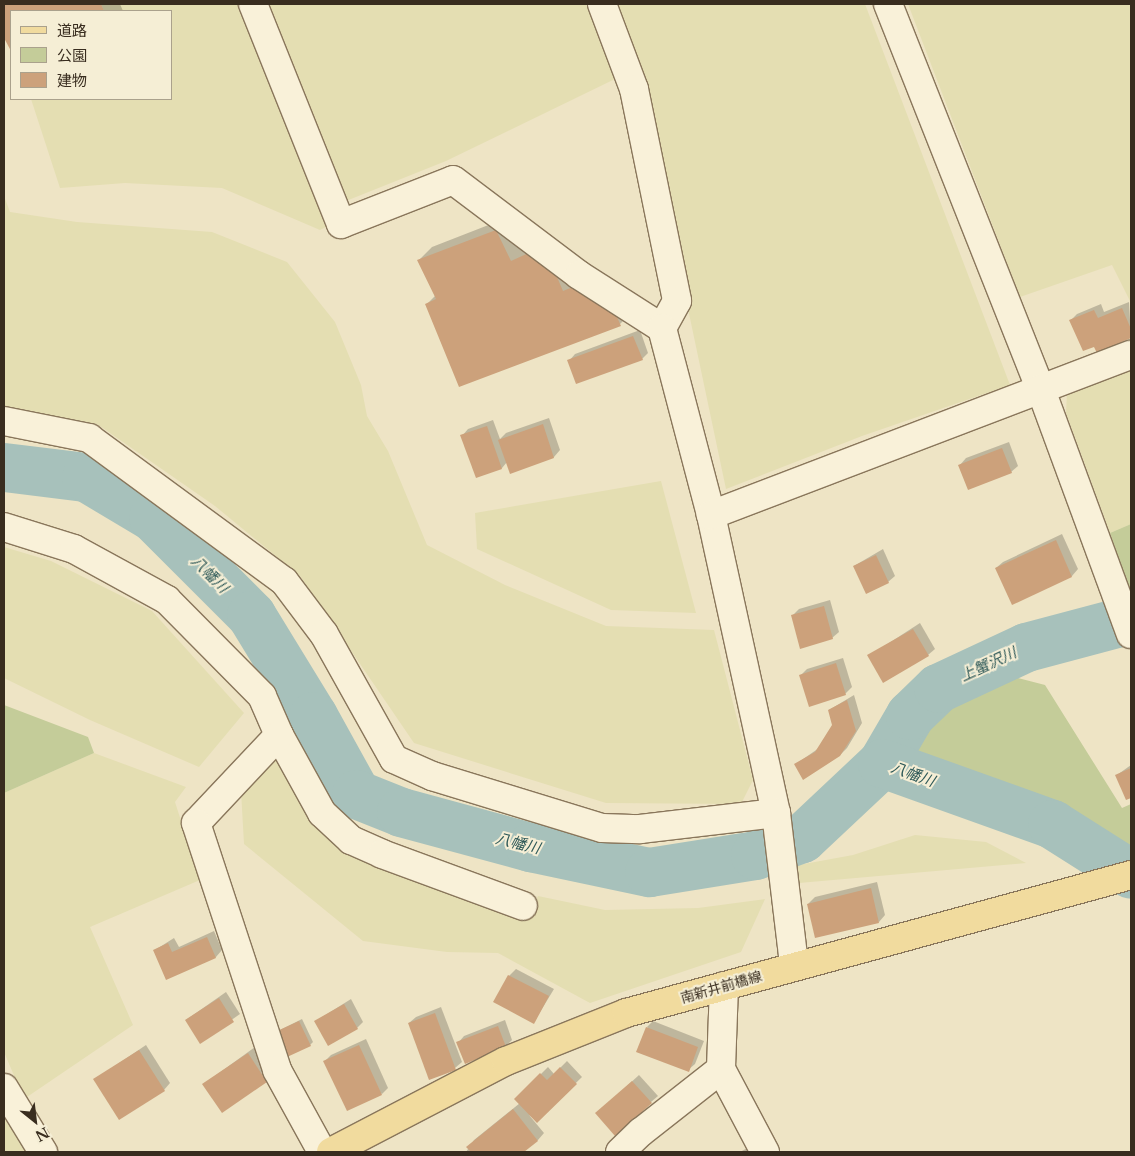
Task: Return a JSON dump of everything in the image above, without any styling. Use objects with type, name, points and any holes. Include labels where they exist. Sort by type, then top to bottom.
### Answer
[{"type":"main road","name":"南新井前橋線","points":[[331,1152],[436,1095],[514,1058],[626,1014],[794,965],[1131,875]]},
{"type":"street","points":[[253,4],[341,224],[453,180],[579,275],[662,328],[711,515],[777,819],[794,965]]},
{"type":"street","points":[[602,4],[634,89],[677,301],[662,328]]},
{"type":"street","points":[[888,4],[1041,390],[1131,634]]},
{"type":"street","points":[[711,515],[1131,355]]},
{"type":"street","points":[[4,421],[89,438],[284,581],[324,634],[394,758],[432,776],[602,828],[640,829],[777,819]]},
{"type":"street","points":[[4,527],[74,549],[167,600],[262,696],[279,735],[322,812],[351,840],[382,854],[524,906]]},
{"type":"street","points":[[279,735],[196,823],[276,1070],[322,1152]]},
{"type":"street","points":[[724,986],[721,1069],[765,1152]]},
{"type":"street","points":[[620,1152],[641,1132],[721,1069]]},
{"type":"street","points":[[4,1088],[43,1152]]},
{"type":"shaded area","points":[[101,4],[238,4],[328,226],[320,230],[222,188],[125,183],[60,188],[31,100],[172,100],[172,10],[104,10]]},
{"type":"shaded area","points":[[264,4],[586,4],[615,79],[446,161],[346,201]]},
{"type":"shaded area","points":[[611,4],[865,4],[1010,385],[862,436],[726,489],[640,81]]},
{"type":"shaded area","points":[[908,4],[1131,4],[1131,303],[1112,265],[1020,297]]},
{"type":"shaded area","points":[[4,196],[10,212],[77,222],[212,232],[287,262],[335,322],[361,385],[367,416],[388,451],[427,545],[505,585],[606,626],[714,630],[753,780],[741,804],[606,803],[414,743],[300,576],[215,506],[97,424],[4,409]]},
{"type":"shaded area","points":[[1131,368],[1131,524],[1110,533],[1066,413],[1067,394]]},
{"type":"shaded area","points":[[661,481],[696,613],[611,610],[477,549],[475,513]]},
{"type":"shaded area","points":[[4,547],[51,561],[152,611],[244,713],[199,767],[90,720],[4,678]]},
{"type":"shaded area","points":[[94,753],[186,787],[175,802],[200,880],[90,927],[133,1025],[24,1099],[4,1052],[4,793]]},
{"type":"shaded area","points":[[276,757],[314,824],[343,851],[527,918],[538,896],[605,910],[698,908],[765,899],[741,952],[590,1003],[498,953],[447,952],[363,941],[244,844],[241,791]]},
{"type":"shaded area","points":[[915,835],[986,842],[1026,863],[799,883],[793,866],[853,855]]},
{"type":"shaded area","points":[[4,1118],[26,1152],[4,1152]]},
{"type":"green space","points":[[1131,524],[1131,594],[1110,533]]},
{"type":"green space","points":[[994,672],[1045,685],[1122,808],[1131,804],[1131,848],[1127,850],[1066,815],[902,758],[937,707]]},
{"type":"green space","points":[[4,705],[88,737],[94,753],[4,793]]},
{"type":"building","points":[[4,4],[101,4],[104,10],[10,10],[10,49],[4,38]]},
{"type":"building","points":[[496,230],[511,261],[533,251],[551,263],[563,291],[578,285],[613,308],[621,326],[459,387],[425,304],[436,299],[417,260]]},
{"type":"building","points":[[1122,308],[1131,329],[1131,338],[1097,353],[1094,347],[1083,351],[1069,320],[1094,310],[1098,318]]},
{"type":"building","points":[[633,336],[643,360],[576,384],[567,360]]},
{"type":"building","points":[[543,424],[554,458],[510,474],[498,440]]},
{"type":"building","points":[[487,426],[502,469],[476,478],[460,435]]},
{"type":"building","points":[[1002,448],[1012,473],[968,490],[958,465]]},
{"type":"building","points":[[1056,540],[1072,577],[1012,605],[995,568]]},
{"type":"building","points":[[876,555],[889,583],[866,594],[853,566]]},
{"type":"building","points":[[824,606],[833,639],[800,649],[791,615]]},
{"type":"building","points":[[913,629],[929,656],[883,683],[867,655]]},
{"type":"building","points":[[836,663],[846,695],[809,707],[799,675]]},
{"type":"building","points":[[847,700],[856,731],[840,756],[803,780],[794,764],[815,752],[832,725],[828,710]]},
{"type":"building","points":[[1131,768],[1131,798],[1126,800],[1115,775]]},
{"type":"building","points":[[871,888],[879,923],[815,938],[807,904]]},
{"type":"building","points":[[207,937],[216,958],[166,980],[153,950],[168,943],[172,952]]},
{"type":"building","points":[[508,975],[549,996],[534,1024],[493,1002]]},
{"type":"building","points":[[219,998],[234,1022],[200,1044],[185,1020]]},
{"type":"building","points":[[344,1004],[358,1029],[328,1046],[314,1021]]},
{"type":"building","points":[[435,1013],[456,1070],[429,1080],[408,1023]]},
{"type":"building","points":[[299,1021],[311,1046],[287,1057],[275,1032]]},
{"type":"building","points":[[498,1026],[506,1047],[465,1064],[456,1042]]},
{"type":"building","points":[[646,1027],[698,1047],[689,1072],[636,1052]]},
{"type":"building","points":[[359,1045],[382,1095],[347,1111],[323,1061]]},
{"type":"building","points":[[139,1050],[165,1091],[119,1120],[93,1079]]},
{"type":"building","points":[[248,1053],[267,1082],[222,1113],[202,1084]]},
{"type":"building","points":[[560,1067],[577,1084],[537,1123],[514,1099],[540,1073],[547,1080]]},
{"type":"building","points":[[632,1081],[652,1103],[615,1136],[595,1113]]},
{"type":"building","points":[[513,1109],[538,1141],[524,1152],[471,1152],[466,1147]]},
{"type":"waterway","name":"八幡川","points":[[4,467],[86,477],[153,517],[251,615],[313,716],[356,794],[401,812],[530,847],[649,872],[755,855],[802,838],[882,763],[910,715],[938,688],[1026,647],[1131,619]]},
{"type":"waterway","name":"八幡川","points":[[882,763],[1052,824],[1131,874]]},
{"type":"water label","name":"上蟹沢川","points":[[988,664]]}]
